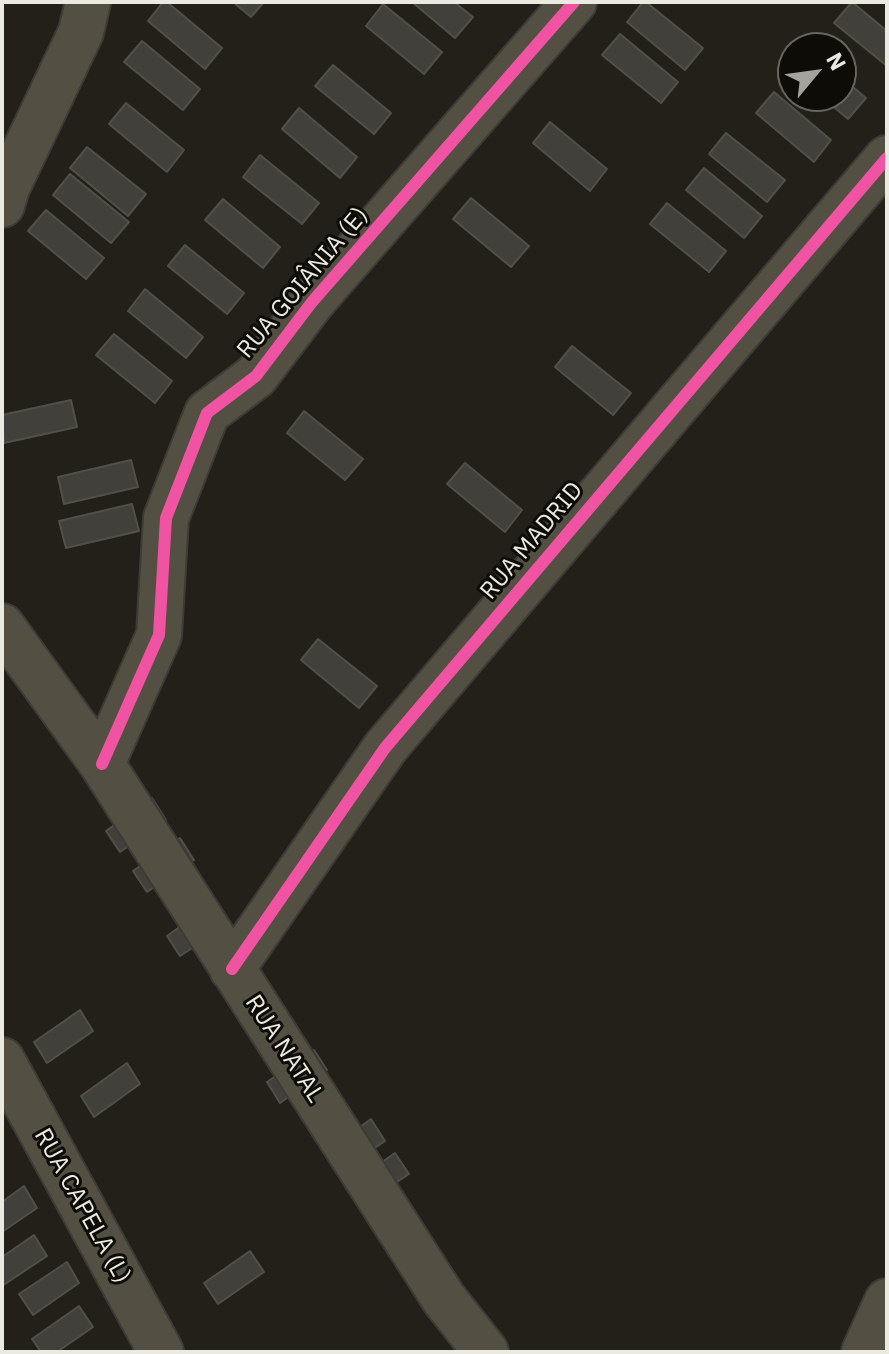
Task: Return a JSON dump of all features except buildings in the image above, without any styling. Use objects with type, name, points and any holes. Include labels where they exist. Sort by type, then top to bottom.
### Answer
[{"type":"street","name":"RUA GOIÂNIA (E)","points":[[102,764],[159,635],[166,518],[207,413],[256,376],[312,302],[574,2]]},
{"type":"street","points":[[2,205],[7,188],[91,12]]},
{"type":"street","name":"RUA MADRID","points":[[232,969],[385,748],[887,158]]},
{"type":"street","name":"RUA NATAL","points":[[2,626],[102,764],[444,1299],[486,1352]]},
{"type":"street","name":"RUA CAPELA (L)","points":[[2,1060],[161,1352]]},
{"type":"street","points":[[864,1352],[887,1301]]},
{"type":"cycle path","points":[[102,764],[159,635],[166,518],[207,413],[256,376],[312,302],[574,2]]},
{"type":"cycle path","points":[[232,969],[385,748],[887,158]]}]
